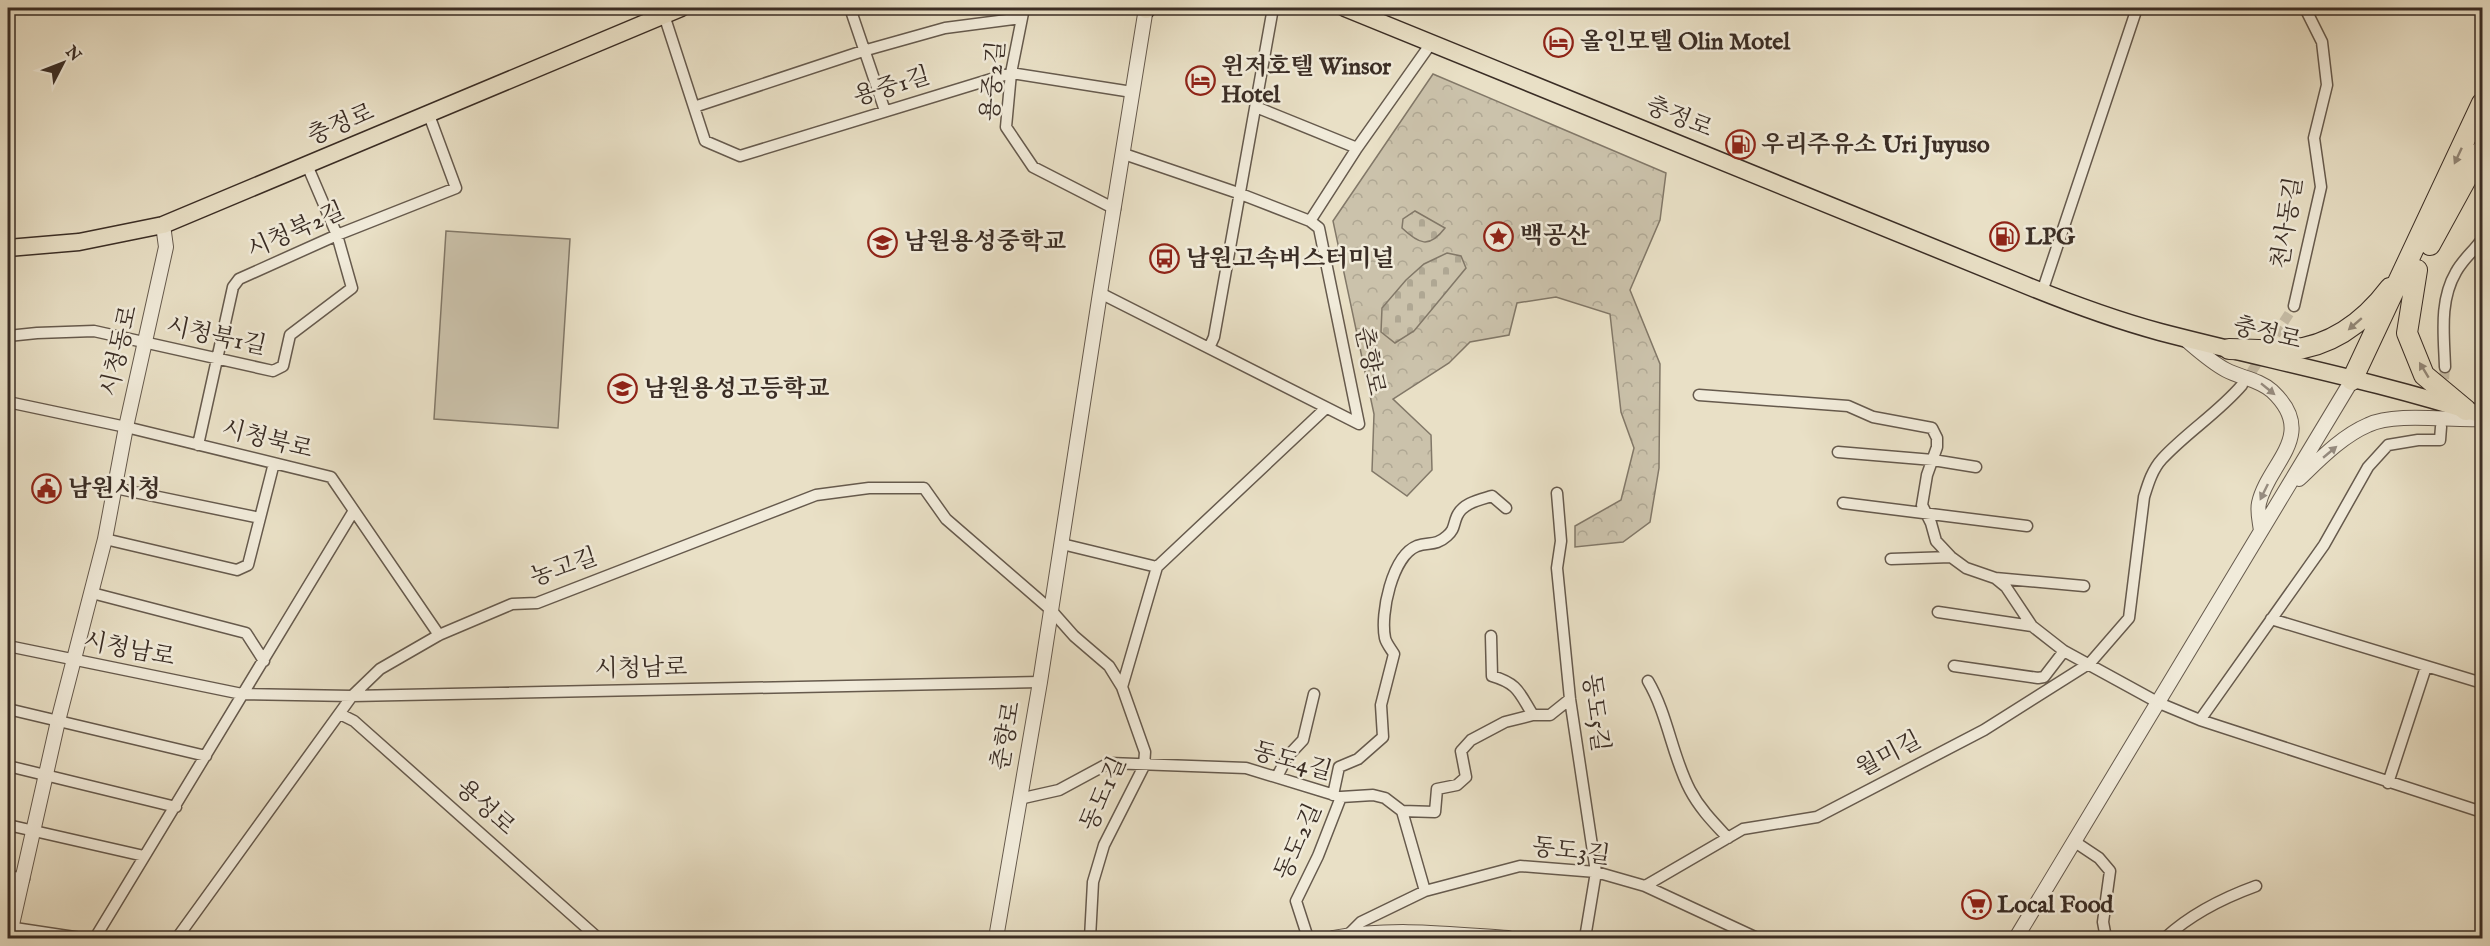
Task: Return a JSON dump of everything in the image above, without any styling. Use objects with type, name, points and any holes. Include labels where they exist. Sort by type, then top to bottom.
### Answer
[{"type":"highway","points":[[2477,415],[2424,375],[2407,333],[2412,267],[2482,103]]},
{"type":"highway","points":[[2352,380],[2412,267],[2482,150]]},
{"type":"highway","points":[[2229,349],[2290,350],[2323,343],[2341,336],[2356,324],[2412,267]]},
{"type":"main road","name":"충정로","points":[[8,248],[79,242],[164,225],[681,8]]},
{"type":"main road","name":"충정로","points":[[1345,8],[2042,292],[2158,332],[2352,380],[2477,415]]},
{"type":"street","points":[[850,8],[885,111]]},
{"type":"street","name":"춘향로","points":[[996,939],[1040,682],[1146,8]]},
{"type":"street","points":[[1209,348],[1214,336],[1273,8]]},
{"type":"street","points":[[2042,292],[2137,8]]},
{"type":"street","name":"천사동길","points":[[2294,306],[2321,187],[2314,138],[2327,85],[2322,42],[2306,8]]},
{"type":"street","name":"용중1길","points":[[694,107],[863,51],[945,28],[1023,13]]},
{"type":"street","name":"용중2길","points":[[1023,13],[1011,73],[1006,127],[1033,167],[1115,209]]},
{"type":"street","name":"용중1길","points":[[664,15],[705,141],[740,156],[1011,73],[1132,92]]},
{"type":"street","points":[[1124,154],[1238,193],[1310,221],[1357,148],[1432,42]]},
{"type":"street","points":[[1256,108],[1357,148]]},
{"type":"street","name":"시청북2길","points":[[198,445],[233,287],[239,279],[337,235],[456,188],[429,115]]},
{"type":"street","name":"시청북1길","points":[[8,336],[94,331],[273,371],[283,366],[290,335],[352,288],[337,235],[308,165]]},
{"type":"street","name":"춘향로","points":[[1100,292],[1359,424],[1319,228],[1310,221]]},
{"type":"street","name":"시청동로","points":[[81,939],[9,931],[24,879],[58,721],[105,538],[126,427],[166,247],[164,225]]},
{"type":"street","points":[[2445,367],[2443,314],[2448,289],[2455,272],[2482,239]]},
{"type":"street","points":[[2183,338],[2227,371],[2265,385],[2285,408],[2291,425],[2289,446],[2263,492],[2259,505],[2261,531]]},
{"type":"street","points":[[2016,939],[2352,380]]},
{"type":"street","name":"월미길","points":[[1645,886],[1743,829],[1817,818],[1984,730],[2090,663],[2129,618],[2144,497],[2149,479],[2162,460],[2227,402],[2242,385]]},
{"type":"street","points":[[1699,395],[1848,405],[1873,417],[1932,428],[1937,438],[1937,447],[1922,505],[1936,541],[1950,557],[1966,568],[1995,578],[2085,586]]},
{"type":"street","name":"시청북로","points":[[8,402],[126,427],[331,477],[439,635]]},
{"type":"street","points":[[1122,687],[1157,567],[1326,408]]},
{"type":"street","points":[[2286,490],[2346,439],[2369,424],[2405,419],[2477,415]]},
{"type":"street","points":[[2200,720],[2324,545],[2368,467],[2388,446],[2418,440],[2440,440],[2441,426]]},
{"type":"street","points":[[1838,452],[1933,460],[1976,467]]},
{"type":"street","points":[[105,538],[237,570],[248,565],[274,463]]},
{"type":"street","points":[[115,488],[260,518]]},
{"type":"street","name":"농고길","points":[[177,939],[352,696],[380,669],[439,635],[512,604],[537,603],[816,495],[869,488],[924,488],[946,519],[1051,610]]},
{"type":"street","name":"동도5길","points":[[1557,493],[1561,541],[1557,568],[1570,699],[1596,872],[1585,939]]},
{"type":"street","name":"동도2길","points":[[1308,939],[1296,901],[1318,856],[1337,796],[1339,767],[1358,759],[1383,737],[1381,705],[1394,654],[1385,638],[1384,618],[1391,579],[1403,557],[1417,546],[1434,545],[1454,530],[1457,516],[1465,505],[1492,496],[1506,508]]},
{"type":"street","points":[[1843,503],[2027,526]]},
{"type":"street","points":[[95,939],[353,512]]},
{"type":"street","points":[[1062,544],[1157,567]]},
{"type":"street","points":[[1891,559],[1950,557]]},
{"type":"street","points":[[1995,578],[2006,587],[2032,626],[2064,651],[2090,663],[2159,703],[2200,720],[2482,812]]},
{"type":"street","points":[[92,593],[246,633],[264,661]]},
{"type":"street","name":"동도1길","points":[[1051,610],[1074,636],[1108,666],[1122,687],[1145,752],[1144,766],[1104,845],[1093,882],[1090,939]]},
{"type":"street","points":[[1938,612],[2032,626]]},
{"type":"street","points":[[2271,619],[2482,684]]},
{"type":"street","points":[[1491,636],[1492,676],[1510,681],[1533,715]]},
{"type":"street","name":"시청남로","points":[[8,646],[242,694],[352,696],[1040,682]]},
{"type":"street","points":[[1954,666],[2038,678],[2044,677],[2064,651]]},
{"type":"street","points":[[2388,783],[2426,667]]},
{"type":"street","points":[[1648,681],[1665,718],[1689,788],[1702,811],[1728,838]]},
{"type":"street","points":[[1277,777],[1287,757],[1303,740],[1314,694]]},
{"type":"street","points":[[1425,891],[1402,811],[1435,812],[1437,789],[1457,785],[1466,777],[1461,752],[1472,740],[1505,722],[1533,715],[1550,715],[1570,699]]},
{"type":"street","points":[[8,709],[206,756]]},
{"type":"street","name":"용성로","points":[[340,714],[354,720],[598,939]]},
{"type":"street","name":"동도4길","points":[[1019,799],[1059,790],[1109,763],[1246,768],[1337,796],[1373,795],[1385,798],[1402,811]]},
{"type":"street","points":[[8,766],[176,807]]},
{"type":"street","points":[[8,825],[144,856]]},
{"type":"street","points":[[2075,842],[2099,858],[2110,871],[2103,922],[2106,939]]},
{"type":"street","name":"동도3길","points":[[1340,937],[1362,922],[1425,891],[1520,866],[1596,872],[1645,886],[1757,939]]},
{"type":"street","points":[[8,876],[24,879]]},
{"type":"street","points":[[2165,939],[2198,913],[2230,895],[2256,886]]},
{"type":"street","points":[[1340,937],[1419,935],[1508,939]]},
{"type":"green space","points":[[1433,74],[1666,173],[1660,220],[1630,290],[1660,364],[1659,468],[1650,522],[1623,542],[1575,547],[1575,526],[1621,500],[1634,448],[1621,412],[1610,314],[1556,297],[1517,303],[1509,335],[1470,342],[1449,363],[1393,399],[1431,435],[1432,470],[1407,496],[1372,471],[1374,414],[1333,221]]},
{"type":"green space","points":[[1415,211],[1445,228],[1434,239],[1419,241],[1402,228],[1403,219]]},
{"type":"green space","points":[[446,231],[570,239],[558,428],[434,419]]},
{"type":"green space","points":[[1447,253],[1461,256],[1466,268],[1414,331],[1395,343],[1381,332],[1382,308],[1406,280],[1424,264]]},
{"type":"tunnel","points":[[2243,385],[2294,306]]},
{"type":"tunnel","points":[[2443,394],[2445,367]]},
{"type":"place","name":"올인모텔 Olin Motel","points":[[1559,42]]},
{"type":"place","name":"윈저호텔 Winsor Hotel","points":[[1200,81]]},
{"type":"place","name":"우리주유소 Uri Juyuso","points":[[1740,145]]},
{"type":"place","name":"백공산","points":[[1499,236]]},
{"type":"place","name":"LPG","points":[[2004,237]]},
{"type":"place","name":"남원용성중학교","points":[[883,242]]},
{"type":"place","name":"남원고속버스터미널","points":[[1165,259]]},
{"type":"place","name":"남원용성고등학교","points":[[623,389]]},
{"type":"place","name":"남원시청","points":[[47,489]]},
{"type":"place","name":"Local Food","points":[[1976,905]]}]
